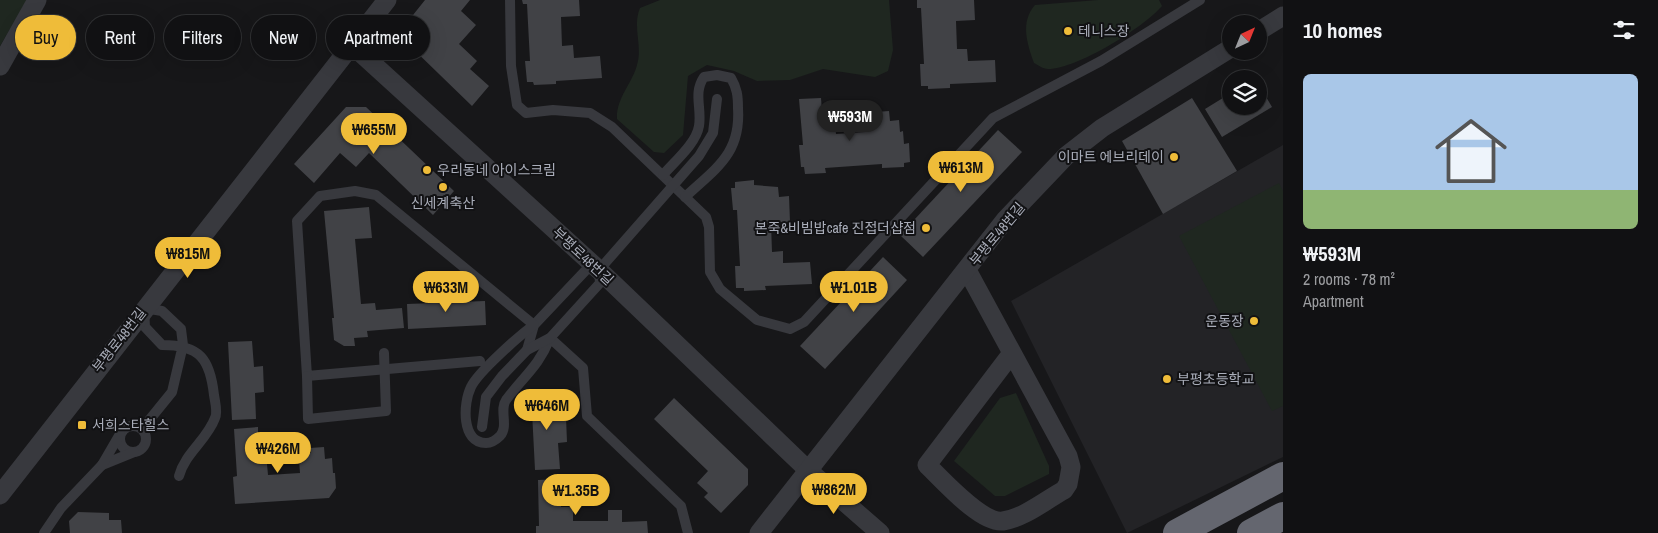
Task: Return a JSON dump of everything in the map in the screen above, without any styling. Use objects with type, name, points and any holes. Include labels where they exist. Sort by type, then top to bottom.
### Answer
[{"type":"highway","points":[[1177,533],[1283,476]]},
{"type":"highway","points":[[1251,533],[1283,516]]},
{"type":"street","points":[[0,66],[37,0]]},
{"type":"street","name":"부평로48번길","points":[[375,15],[387,0]]},
{"type":"street","points":[[1268,25],[1283,16]]},
{"type":"street","name":"부평로48번길","points":[[759,533],[810,471],[1006,220],[1066,156],[1102,128],[1222,54]]},
{"type":"street","name":"부평로48번길","points":[[0,495],[144,308],[340,60]]},
{"type":"street","name":"부평로48번길","points":[[368,60],[599,270],[810,471],[880,533]]},
{"type":"street","points":[[967,270],[1048,417],[1072,467],[1068,484],[1064,490],[1017,516],[1001,521],[982,515],[926,465],[1012,353]]},
{"type":"lane","points":[[510,0],[511,66],[517,105],[526,113],[553,110],[590,113],[612,127],[706,217],[709,227],[710,272],[720,289],[757,320],[790,329],[804,322],[993,118],[1101,61],[1200,0]]},
{"type":"lane","points":[[662,175],[695,137],[699,126],[698,86],[704,78],[717,75],[731,78],[737,88],[739,122],[734,147],[726,158],[685,197]]},
{"type":"lane","points":[[482,427],[486,397],[527,350],[550,338],[600,283],[599,270],[699,156],[713,133],[717,99]]},
{"type":"lane","points":[[384,353],[386,412],[308,419],[297,221],[320,196],[355,191],[376,195],[534,325]]},
{"type":"lane","points":[[550,338],[542,358],[504,402],[504,428],[500,436],[492,443],[480,443],[470,436],[466,422],[468,396],[472,384],[517,337],[534,325],[587,269],[599,270]]},
{"type":"lane","points":[[142,429],[172,392],[183,345],[181,329],[162,311],[144,308],[145,327],[162,344],[183,345],[206,360],[212,379],[216,416],[201,444],[183,463],[179,476]]},
{"type":"lane","points":[[527,350],[534,325]]},
{"type":"lane","points":[[550,338],[583,368],[588,416],[681,506],[688,533]]},
{"type":"lane","points":[[306,376],[480,360]]},
{"type":"lane","points":[[44,533],[61,508],[102,465],[120,434],[129,426],[142,429],[146,436],[145,445],[134,452],[102,465]]},
{"type":"lane","points":[[120,434],[122,446],[134,452]]},
{"type":"shaded area","points":[[0,0],[27,0],[18,15],[15,15],[15,20],[0,46]]},
{"type":"shaded area","points":[[660,0],[889,0],[893,50],[888,71],[875,77],[823,69],[790,80],[757,81],[734,71],[707,65],[688,76],[683,135],[664,153],[654,152],[617,119],[617,111],[635,72],[639,58],[637,22],[640,8]]},
{"type":"shaded area","points":[[1098,0],[1159,0],[1162,6],[1125,36],[1092,55],[1060,67],[1048,69],[1034,63],[1027,40],[1026,26],[1030,12],[1035,5]]},
{"type":"shaded area","name":"부평초등학교","points":[[1283,145],[1283,457],[1127,533],[1011,301]]},
{"type":"shaded area","name":"운동장","points":[[1279,183],[1283,191],[1283,406],[1272,411],[1179,236]]},
{"type":"shaded area","points":[[1016,393],[1049,466],[1049,474],[1005,496],[995,496],[954,461],[1000,398]]},
{"type":"building","points":[[425,0],[470,0],[461,11],[476,25],[459,44],[477,61],[470,69],[489,86],[472,106],[425,60],[430,60],[430,15],[413,15]]},
{"type":"building","points":[[522,0],[579,0],[580,16],[561,17],[562,46],[573,45],[574,58],[600,56],[602,78],[556,81],[556,84],[534,85],[533,82],[527,82],[525,61],[530,61],[527,4],[523,4]]},
{"type":"building","points":[[917,0],[974,0],[975,20],[956,21],[957,49],[967,49],[968,61],[995,60],[996,82],[950,84],[950,88],[928,89],[928,86],[921,86],[920,64],[924,64],[921,8],[917,8]]},
{"type":"building","points":[[821,98],[823,125],[835,124],[836,134],[865,132],[863,113],[889,111],[890,121],[899,120],[900,132],[903,131],[904,144],[909,143],[910,162],[904,163],[904,167],[882,168],[882,164],[825,168],[826,173],[805,174],[804,167],[801,167],[799,145],[803,145],[799,99]]},
{"type":"building","points":[[1192,98],[1237,171],[1163,214],[1122,141]]},
{"type":"building","points":[[1222,99],[1222,115],[1259,115],[1222,137],[1205,109]]},
{"type":"building","points":[[1267,99],[1272,107],[1267,110]]},
{"type":"building","points":[[346,107],[366,107],[454,191],[433,215],[369,153],[356,167],[340,153],[314,183],[294,164]]},
{"type":"building","points":[[998,130],[1022,152],[923,257],[900,235]]},
{"type":"building","points":[[754,180],[754,185],[778,187],[779,197],[789,196],[790,222],[771,223],[772,252],[783,251],[783,263],[810,262],[812,284],[765,286],[766,290],[744,291],[744,288],[736,288],[735,266],[740,266],[737,210],[733,210],[731,188],[735,188],[735,182]]},
{"type":"building","points":[[369,207],[372,238],[355,239],[361,304],[375,303],[376,310],[402,308],[404,328],[367,331],[368,337],[354,338],[355,346],[344,346],[334,340],[332,318],[334,318],[324,211]]},
{"type":"building","points":[[883,257],[907,280],[825,369],[800,346]]},
{"type":"building","points":[[458,293],[458,302],[485,301],[486,325],[408,329],[407,304],[433,303],[432,294]]},
{"type":"building","points":[[252,341],[254,367],[263,366],[264,392],[255,393],[256,419],[232,420],[228,342]]},
{"type":"building","points":[[555,391],[557,417],[566,417],[567,442],[558,443],[560,469],[535,470],[531,392]]},
{"type":"building","points":[[674,398],[748,469],[748,485],[721,513],[704,497],[708,493],[697,483],[708,471],[654,419]]},
{"type":"building","points":[[258,427],[258,436],[261,436],[262,453],[266,453],[268,475],[300,473],[299,460],[306,460],[305,453],[311,453],[310,448],[324,447],[325,459],[332,458],[333,473],[335,473],[336,488],[329,498],[235,504],[233,477],[237,476],[234,429]]},
{"type":"building","points":[[560,479],[561,507],[573,507],[573,521],[608,521],[608,510],[622,510],[622,522],[647,521],[648,533],[536,533],[536,526],[539,526],[538,480]]},
{"type":"building","points":[[78,512],[109,513],[109,520],[121,520],[122,533],[70,533],[69,521]]},
{"type":"place","name":"테니스장","points":[[1068,31]]},
{"type":"place","name":"이마트 에브리데이","points":[[1174,157]]},
{"type":"place","name":"우리동네 아이스크림","points":[[427,170]]},
{"type":"place","name":"신세계축산","points":[[443,187]]},
{"type":"place","name":"본죽&비빔밥cafe 진접더샵점","points":[[926,228]]},
{"type":"place","name":"운동장","points":[[1254,321]]},
{"type":"place","name":"부평초등학교","points":[[1167,379]]},
{"type":"place","name":"서희스타힐스","points":[[82,425]]}]
